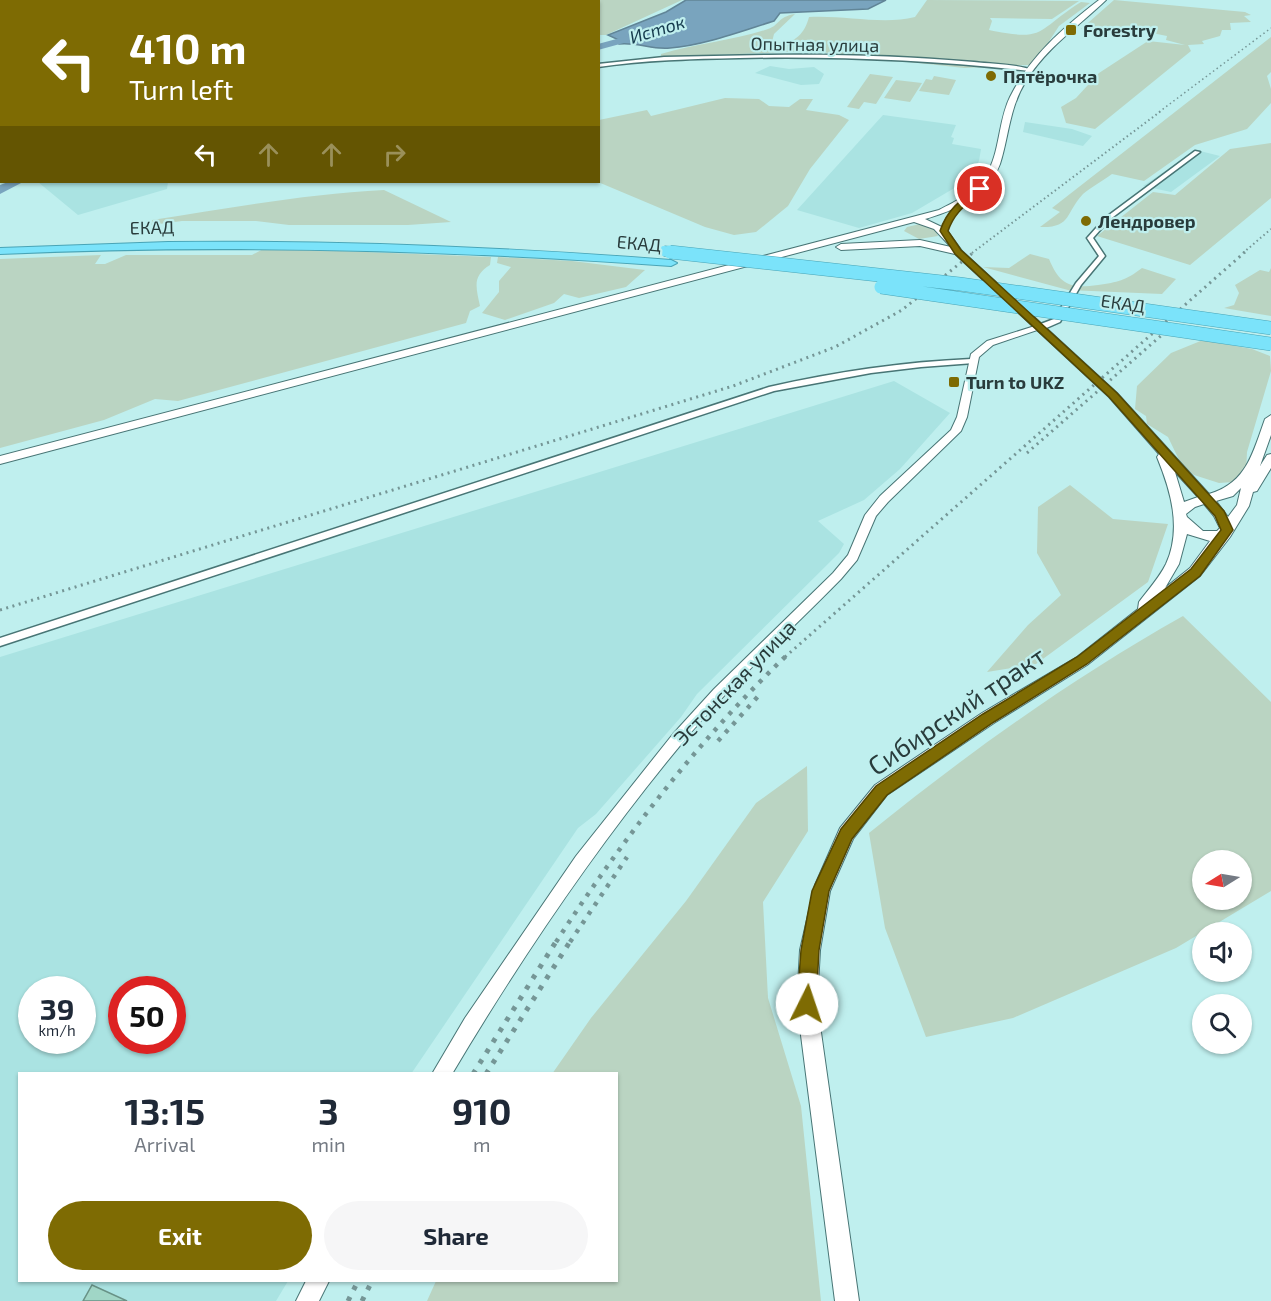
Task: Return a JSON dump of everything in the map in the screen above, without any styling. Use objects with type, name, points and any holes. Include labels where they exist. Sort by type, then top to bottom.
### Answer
[{"type":"highway","name":"ЕКАД","points":[[0,251],[144,245],[345,244],[531,252],[670,264],[894,289],[1271,344]]},
{"type":"highway","name":"ЕКАД","points":[[587,244],[971,286],[1271,328]]},
{"type":"main road","points":[[808,249],[925,244],[942,240],[948,219],[961,203],[980,189],[993,175],[1013,98],[1030,70],[1066,28],[1103,0]]},
{"type":"main road","points":[[0,460],[907,223],[961,203]]},
{"type":"main road","points":[[958,252],[925,244],[898,234],[898,230],[907,223],[932,223],[945,232],[958,252],[1113,395],[1225,521],[1226,532],[1212,537],[1200,535],[1186,527],[1183,511],[1159,449]]},
{"type":"main road","name":"Сибирский тракт","points":[[847,1301],[807,1004],[810,950],[820,891],[846,834],[881,790],[988,718],[1082,661],[1140,613],[1169,594],[1196,572],[1243,506],[1252,471],[1271,419]]},
{"type":"main road","points":[[1243,506],[1271,458]]},
{"type":"main road","name":"Сибирский тракт","points":[[1140,613],[1175,559],[1180,540],[1183,511],[1205,500],[1228,493],[1252,471]]},
{"type":"main road","points":[[1187,479],[1212,490],[1236,486]]},
{"type":"main road","points":[[1183,511],[1216,511]]},
{"type":"street","name":"Опытная улица","points":[[600,66],[644,58],[798,55],[992,64],[1030,70]]},
{"type":"street","points":[[0,642],[772,389],[842,374],[917,363],[971,361],[978,351],[990,343],[1057,320],[1078,285],[1102,256],[1090,238],[1107,219],[1197,152]]},
{"type":"street","name":"Эстонская улица","points":[[442,1072],[471,1024],[582,861],[678,738],[719,693],[837,576],[853,557],[871,516],[884,499],[956,430],[962,417],[971,361]]},
{"type":"street","points":[[307,1301],[317,1282]]},
{"type":"shaded area","points":[[770,66],[789,69],[814,67],[824,74],[819,84],[801,85],[755,73]]},
{"type":"shaded area","points":[[883,115],[956,125],[951,137],[954,138],[952,144],[981,149],[979,161],[968,180],[912,213],[859,228],[797,210]]},
{"type":"shaded area","points":[[1025,122],[1072,129],[1092,136],[1083,146],[1023,132]]},
{"type":"shaded area","points":[[1196,150],[1220,156],[1171,192],[1143,186]]},
{"type":"shaded area","points":[[39,183],[168,183],[167,189],[78,215]]},
{"type":"shaded area","points":[[894,381],[950,413],[900,469],[864,500],[818,521],[844,544],[839,553],[697,694],[681,717],[596,814],[578,828],[412,1072],[18,1072],[18,1282],[287,1282],[276,1301],[0,1301],[0,657]]},
{"type":"green space","points":[[600,0],[682,0],[606,35],[600,35]]},
{"type":"green space","points":[[927,0],[1079,1],[1052,19],[990,18],[992,21],[989,30],[1021,35],[1040,31],[1081,2],[1090,3],[1059,26],[1046,46],[1029,65],[964,68],[811,51],[661,57],[661,54],[768,29],[785,17],[795,14],[774,34],[772,42],[786,42],[796,38],[804,29],[809,17],[890,20],[915,17]]},
{"type":"green space","points":[[1114,0],[1245,12],[1251,15],[1244,16],[1251,22],[1230,23],[1231,30],[1222,30],[1220,36],[1202,41],[1204,44],[1188,45],[1191,51],[1095,129],[1066,123],[1061,107],[1076,98],[1099,73],[1148,41],[1185,45],[1166,40],[1167,36],[1142,31],[1081,29]]},
{"type":"green space","points":[[1271,37],[1271,72],[1267,76],[1271,89],[1271,103],[1247,129],[1195,145],[1144,181],[1112,174],[1083,194],[1063,222],[1050,227],[1040,227],[1060,212],[1052,208]]},
{"type":"green space","points":[[870,74],[893,77],[876,104],[864,102],[859,109],[847,107]]},
{"type":"green space","points":[[934,76],[956,80],[949,95],[919,91],[926,79],[932,80]]},
{"type":"green space","points":[[896,80],[922,83],[910,102],[884,98]]},
{"type":"green space","points":[[725,98],[759,99],[769,106],[789,107],[800,99],[813,99],[806,110],[839,115],[849,120],[810,169],[788,206],[756,232],[734,235],[705,227],[600,183],[600,120],[647,110],[651,116]]},
{"type":"green space","points":[[1271,143],[1271,198],[1190,265],[1097,236],[1153,192],[1175,195],[1230,149]]},
{"type":"green space","points":[[384,190],[451,222],[408,225],[289,225],[256,221],[182,221],[151,225],[152,220],[239,206]]},
{"type":"green space","points":[[920,224],[935,228],[938,236],[919,239],[904,231],[907,227]]},
{"type":"green space","points":[[265,248],[491,257],[490,265],[480,273],[477,282],[480,306],[470,311],[466,323],[178,401],[155,399],[104,420],[0,448],[0,259],[101,255],[95,264],[105,264],[126,255],[252,255]]},
{"type":"green space","points":[[1030,254],[1049,259],[1057,275],[1073,285],[1088,286],[1116,282],[1131,276],[1142,268],[1176,279],[1162,294],[1068,290],[983,267],[1009,268]]},
{"type":"green space","points":[[498,257],[572,261],[645,270],[626,287],[579,298],[564,294],[554,303],[505,320],[482,313],[499,292],[499,281],[511,267],[497,263]]},
{"type":"green space","points":[[1271,268],[1271,316],[1224,308],[1234,305],[1239,293],[1235,285],[1260,270],[1269,272]]},
{"type":"green space","points":[[1203,340],[1252,349],[1270,356],[1271,371],[1247,452],[1246,473],[1233,482],[1219,483],[1194,475],[1182,466],[1168,437],[1147,424],[1146,416],[1135,409],[1137,386],[1171,353]]},
{"type":"green space","points":[[1070,485],[1113,519],[1168,524],[1148,582],[1036,664],[987,672],[1028,625],[1061,595],[1037,553],[1038,507]]},
{"type":"green space","points":[[1183,616],[1271,702],[1271,891],[1252,902],[1252,850],[1192,850],[1192,910],[1239,910],[1219,922],[1192,922],[1192,938],[1176,948],[1013,1018],[926,1037],[885,928],[869,833],[982,746],[1101,665]]},
{"type":"green space","points":[[807,766],[808,831],[763,902],[768,998],[801,1106],[821,1301],[427,1301],[436,1282],[618,1282],[618,1072],[553,1072],[591,1018],[686,901],[756,803]]},
{"type":"water","points":[[686,0],[886,0],[868,9],[780,13],[774,21],[722,38],[682,47],[657,48],[619,44],[616,42],[619,40],[608,35],[666,12]]},
{"type":"building","points":[[92,1285],[127,1301],[83,1301]]},
{"type":"waterway","name":"Исток","points":[[600,46],[646,34]]},
{"type":"waterway","name":"Исток","points":[[0,190],[15,183]]},
{"type":"railway","points":[[1159,112],[1271,28]]},
{"type":"railway","points":[[972,253],[1161,111]]},
{"type":"railway","points":[[1243,253],[1271,229]]},
{"type":"railway","points":[[0,610],[733,386],[835,347],[902,310],[974,252]]},
{"type":"railway","points":[[785,657],[1245,252]]},
{"type":"railway","points":[[1027,453],[1171,327]]},
{"type":"railway","points":[[556,942],[635,828],[663,792],[723,721],[785,657]]},
{"type":"railway","points":[[718,741],[762,692]]},
{"type":"railway","points":[[570,942],[627,857]]},
{"type":"railway","points":[[474,1072],[557,940]]},
{"type":"railway","points":[[487,1072],[571,940]]},
{"type":"railway","points":[[348,1301],[358,1282]]},
{"type":"railway","points":[[362,1301],[372,1282]]},
{"type":"place","name":"Forestry","points":[[1071,30]]},
{"type":"place","name":"Пятёрочка","points":[[991,76]]},
{"type":"place","name":"Лендровер","points":[[1086,221]]},
{"type":"place","name":"Turn to UKZ","points":[[954,382]]},
{"type":"route","points":[[807,1004],[810,950],[820,891],[846,834],[881,790],[988,718],[1082,661],[1140,613],[1169,594],[1196,572],[1227,530],[1220,514],[1159,449],[1113,395],[958,252],[944,231],[948,219],[961,203],[980,189]]}]
